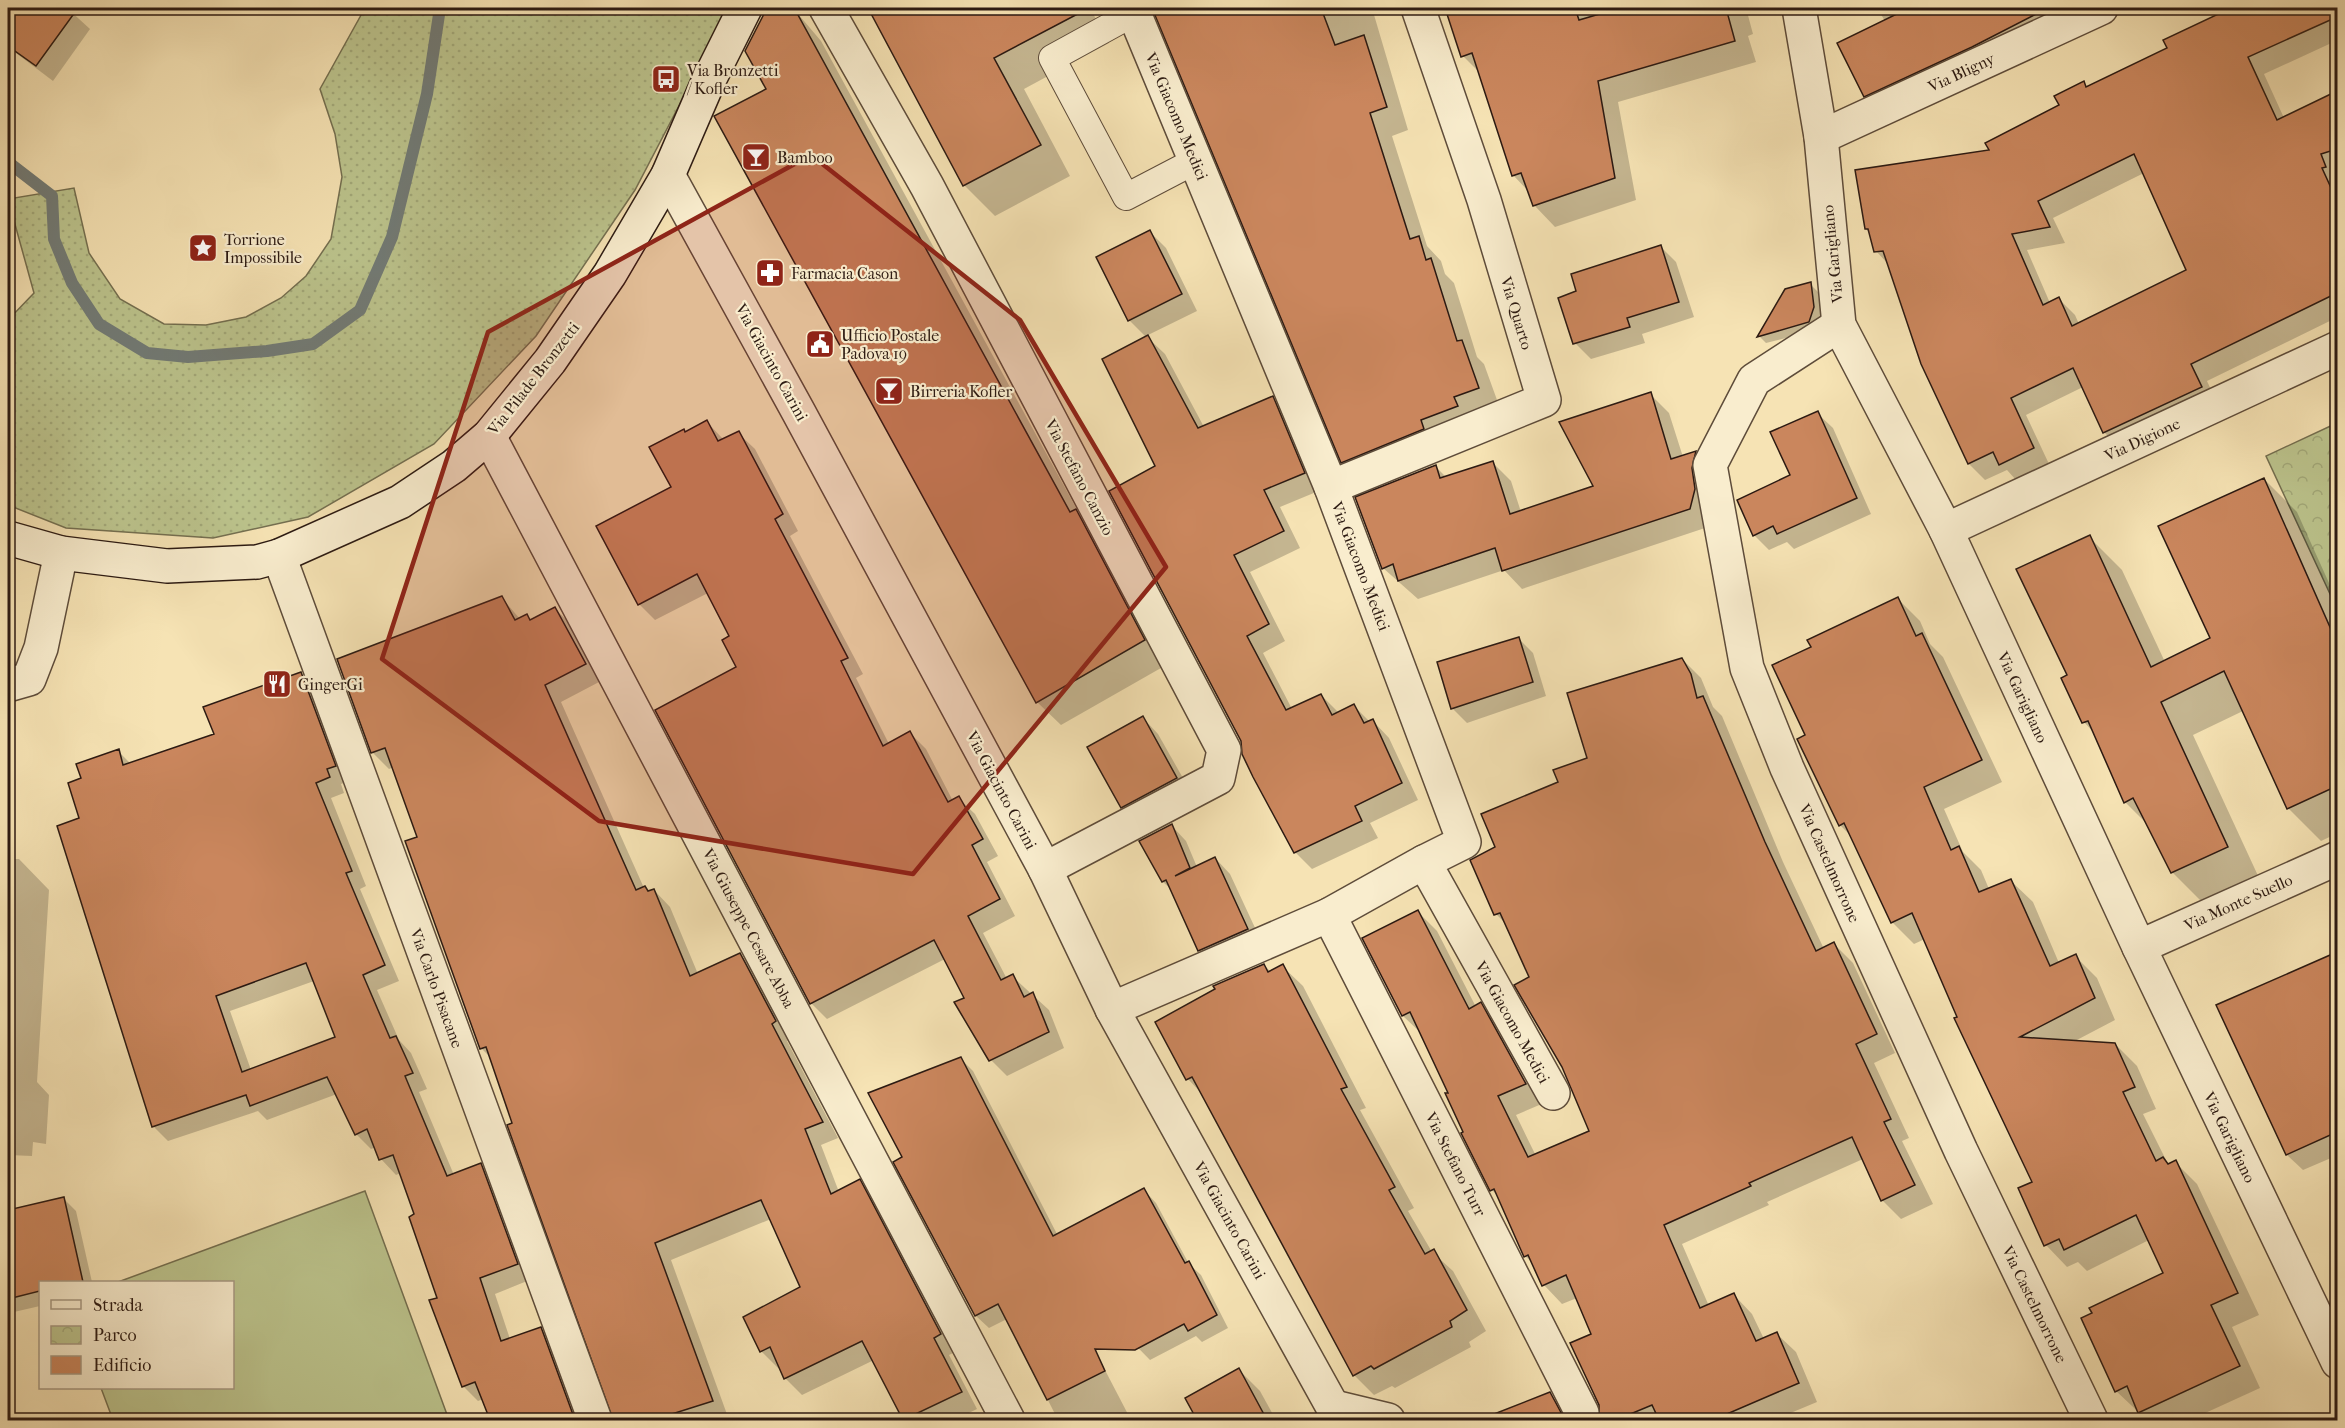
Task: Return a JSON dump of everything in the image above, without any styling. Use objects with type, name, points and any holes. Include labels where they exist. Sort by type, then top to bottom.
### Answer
[{"type":"street","name":"Via Pilade Bronzetti","points":[[8,538],[61,553],[167,566],[256,561],[279,556],[400,502],[454,466],[489,436],[557,351],[610,273],[668,175],[709,80],[745,8]]},
{"type":"street","name":"Via Stefano Canzio","points":[[826,8],[927,186],[1224,750],[1218,778],[1045,869]]},
{"type":"street","name":"Via Quarto","points":[[1331,487],[1544,400],[1484,200],[1418,8]]},
{"type":"street","name":"Via Garigliano","points":[[1799,8],[1821,137],[1839,325],[1946,530],[2139,947],[2337,1362]]},
{"type":"street","name":"Via Bligny","points":[[1821,137],[2101,8]]},
{"type":"street","name":"Via Giacomo Medici","points":[[1133,10],[1331,487],[1464,842],[1424,862],[1553,1093]]},
{"type":"street","name":"Via Giacinto Carini","points":[[668,175],[1045,869],[1112,1008],[1337,1414],[1388,1420]]},
{"type":"street","name":"Via Castelmorrone","points":[[1839,325],[1755,380],[1710,465],[1747,668],[1787,768],[1951,1130],[2091,1420]]},
{"type":"street","name":"Via Digione","points":[[1946,530],[2337,348]]},
{"type":"street","name":"Via Giuseppe Cesare Abba","points":[[489,436],[1008,1420]]},
{"type":"street","points":[[8,685],[29,679],[41,648],[61,553]]},
{"type":"street","name":"Via Carlo Pisacane","points":[[279,556],[595,1420]]},
{"type":"street","name":"Via Monte Suello","points":[[2139,947],[2337,858]]},
{"type":"street","points":[[1112,1008],[1329,915],[1424,862]]},
{"type":"street","name":"Via Stefano Turr","points":[[1329,915],[1582,1413]]},
{"type":"lane","points":[[1133,10],[1052,58],[1126,197],[1195,161]]},
{"type":"highlighted area","points":[[811,155],[1020,320],[1166,567],[913,874],[599,821],[382,659],[488,332]]},
{"type":"green space","points":[[365,8],[730,8],[635,190],[536,336],[434,444],[308,517],[213,538],[66,528],[8,505],[8,320],[34,293],[8,199],[74,188],[89,253],[120,299],[164,324],[206,325],[246,317],[281,298],[306,276],[331,239],[342,177],[335,134],[320,89]]},
{"type":"green space","points":[[2337,423],[2337,609],[2266,456]]},
{"type":"green space","points":[[365,1191],[449,1420],[113,1420],[101,1389],[234,1389],[234,1281],[121,1281]]},
{"type":"building","points":[[16,8],[78,8],[36,66],[8,46],[8,19]]},
{"type":"building","points":[[767,8],[792,8],[798,15],[1070,512],[1076,509],[1145,640],[1036,703],[714,116],[766,89],[745,51]]},
{"type":"building","points":[[868,8],[1089,8],[994,58],[1041,145],[963,186]]},
{"type":"building","points":[[1152,8],[1321,8],[1335,45],[1364,35],[1387,107],[1370,113],[1410,239],[1419,236],[1426,260],[1431,258],[1457,341],[1462,340],[1479,388],[1454,397],[1458,406],[1421,420],[1424,429],[1341,463]]},
{"type":"building","points":[[1445,8],[1575,8],[1579,20],[1620,8],[1726,8],[1735,41],[1598,81],[1615,178],[1533,206],[1521,173],[1512,176],[1472,53],[1461,57]]},
{"type":"building","points":[[1909,8],[2048,8],[1972,47],[1864,97],[1837,43]]},
{"type":"building","points":[[2231,8],[2337,8],[2337,17],[2248,57],[2277,120],[2337,91],[2337,149],[2321,154],[2326,167],[2322,168],[2337,201],[2337,293],[2191,364],[2202,387],[2103,433],[2073,368],[2011,398],[2034,448],[1999,465],[1993,452],[1968,464],[1921,364],[1883,251],[1874,252],[1868,229],[1865,229],[1855,170],[1989,150],[1985,143],[2059,105],[2054,96],[2084,81],[2086,87],[2167,48],[2163,40]],"holes":[[[2134,154],[2186,270],[2072,326],[2059,297],[2043,305],[2012,234],[2050,227],[2038,201]]]},
{"type":"building","points":[[1150,230],[1182,294],[1128,321],[1096,257]]},
{"type":"building","points":[[1661,245],[1679,302],[1627,318],[1630,327],[1573,344],[1558,298],[1576,291],[1571,274]]},
{"type":"building","points":[[1811,282],[1814,307],[1809,322],[1757,337],[1785,289]]},
{"type":"building","points":[[1148,335],[1198,428],[1273,396],[1305,473],[1264,490],[1284,531],[1234,555],[1269,624],[1247,636],[1286,710],[1321,694],[1332,715],[1354,704],[1364,723],[1373,719],[1402,783],[1355,806],[1362,821],[1294,853],[1242,754],[1241,741],[1109,491],[1155,466],[1102,359]]},
{"type":"building","points":[[1651,392],[1671,459],[1696,451],[1692,468],[1695,489],[1690,509],[1502,571],[1495,548],[1398,581],[1393,564],[1382,569],[1355,497],[1436,465],[1440,478],[1493,461],[1510,514],[1593,486],[1559,422]]},
{"type":"building","points":[[1818,411],[1857,498],[1777,534],[1773,526],[1753,536],[1737,500],[1790,475],[1770,432]]},
{"type":"building","points":[[707,420],[718,441],[739,431],[783,514],[775,519],[848,658],[841,661],[883,746],[910,731],[948,802],[959,796],[983,839],[972,845],[1000,899],[968,916],[1001,980],[1013,974],[1024,997],[1033,992],[1049,1032],[989,1061],[954,1002],[964,998],[934,940],[810,1004],[655,710],[736,667],[722,640],[729,636],[697,574],[638,605],[596,526],[671,487],[649,447]]},
{"type":"building","points":[[2264,478],[2337,643],[2337,786],[2287,809],[2224,671],[2161,702],[2228,847],[2171,873],[2133,798],[2124,803],[2088,721],[2082,723],[2061,678],[2067,675],[2016,569],[2090,535],[2151,667],[2210,638],[2158,526]]},
{"type":"building","points":[[502,596],[515,620],[527,614],[530,620],[555,607],[586,664],[545,685],[636,890],[645,886],[648,891],[654,889],[690,976],[740,953],[776,1021],[772,1024],[823,1122],[805,1129],[831,1194],[860,1179],[941,1334],[934,1338],[962,1392],[903,1420],[862,1341],[784,1379],[770,1347],[760,1352],[743,1317],[800,1287],[761,1200],[655,1243],[713,1401],[653,1420],[613,1420],[507,1125],[512,1123],[486,1047],[480,1049],[405,841],[417,837],[385,748],[371,753],[337,659]]},
{"type":"building","points":[[1898,597],[1916,636],[1922,633],[1982,760],[1924,787],[1951,850],[1959,846],[1979,892],[2011,879],[2050,966],[2076,954],[2095,998],[2020,1037],[2115,1043],[2135,1087],[2123,1092],[2156,1161],[2163,1157],[2168,1164],[2176,1160],[2238,1293],[2211,1305],[2240,1366],[2138,1413],[2127,1386],[2115,1392],[2081,1318],[2092,1313],[2089,1308],[2163,1273],[2136,1215],[2064,1250],[2059,1239],[2044,1246],[2018,1188],[2032,1182],[1954,1018],[1957,1017],[1912,913],[1891,923],[1844,823],[1839,826],[1797,739],[1805,735],[1772,665],[1811,647],[1807,640]]},
{"type":"building","points":[[1519,637],[1533,682],[1451,709],[1437,662]]},
{"type":"building","points":[[1682,658],[1691,674],[1697,698],[1703,696],[1765,842],[1816,951],[1834,942],[1877,1034],[1856,1044],[1891,1119],[1884,1122],[1915,1185],[1881,1201],[1852,1137],[1749,1183],[1751,1186],[1664,1225],[1700,1308],[1734,1293],[1756,1341],[1777,1332],[1799,1383],[1713,1420],[1659,1420],[1652,1405],[1616,1420],[1599,1420],[1599,1405],[1570,1343],[1591,1334],[1566,1275],[1542,1286],[1528,1255],[1524,1257],[1494,1189],[1490,1191],[1461,1133],[1463,1132],[1445,1093],[1448,1093],[1410,1012],[1402,1016],[1362,938],[1418,910],[1469,1009],[1481,1002],[1526,1084],[1498,1096],[1528,1157],[1589,1131],[1562,1067],[1514,985],[1529,977],[1500,913],[1494,915],[1470,860],[1495,847],[1481,814],[1558,782],[1553,770],[1587,758],[1567,693]]},
{"type":"building","points":[[301,672],[336,766],[327,769],[330,777],[316,783],[352,871],[346,873],[385,965],[363,975],[390,1038],[396,1036],[413,1073],[405,1076],[447,1176],[481,1163],[518,1264],[480,1278],[501,1341],[541,1327],[575,1420],[490,1420],[475,1382],[462,1387],[429,1300],[437,1298],[409,1217],[414,1214],[393,1155],[379,1160],[367,1129],[355,1135],[327,1077],[250,1106],[246,1095],[152,1127],[57,826],[79,818],[68,783],[81,778],[76,764],[119,749],[123,765],[214,734],[203,707]],"holes":[[[306,963],[335,1037],[242,1072],[216,996]]]},
{"type":"building","points":[[1143,716],[1177,778],[1121,808],[1087,747]]},
{"type":"building","points":[[1172,824],[1190,868],[1175,876],[1215,857],[1248,929],[1198,951],[1166,880],[1162,882],[1139,841]]},
{"type":"building","points":[[2337,952],[2337,1132],[2286,1155],[2216,1005]]},
{"type":"building","points":[[1264,964],[1268,972],[1283,964],[1347,1087],[1341,1089],[1395,1187],[1389,1190],[1425,1254],[1434,1249],[1467,1310],[1450,1321],[1452,1327],[1374,1369],[1371,1366],[1353,1376],[1192,1077],[1186,1080],[1155,1022],[1215,989],[1213,986]]},
{"type":"building","points":[[961,1057],[1053,1236],[1144,1188],[1185,1263],[1189,1261],[1217,1315],[1188,1331],[1184,1324],[1135,1350],[1095,1349],[1105,1371],[1047,1400],[998,1304],[975,1316],[893,1162],[902,1157],[868,1093]]},
{"type":"building","points":[[64,1197],[83,1281],[39,1281],[39,1291],[8,1299],[8,1210]]},
{"type":"building","points":[[1239,1368],[1267,1420],[1197,1420],[1185,1398]]},
{"type":"building","points":[[1550,1392],[1565,1420],[1485,1420],[1484,1418]]},
{"type":"waterway","points":[[8,162],[52,196],[54,239],[72,283],[99,324],[147,353],[188,357],[267,351],[313,344],[360,310],[392,237],[427,94],[440,8]]},
{"type":"place","name":"Via Bronzetti / Kofler","points":[[666,79]]},
{"type":"place","name":"Bamboo","points":[[756,157]]},
{"type":"place","name":"Torrione Impossibile","points":[[203,248]]},
{"type":"place","name":"Farmacia Cason","points":[[770,273]]},
{"type":"place","name":"Ufficio Postale Padova 19","points":[[820,344]]},
{"type":"place","name":"Birreria Kofler","points":[[889,391]]},
{"type":"place","name":"GingerGi","points":[[277,684]]}]
